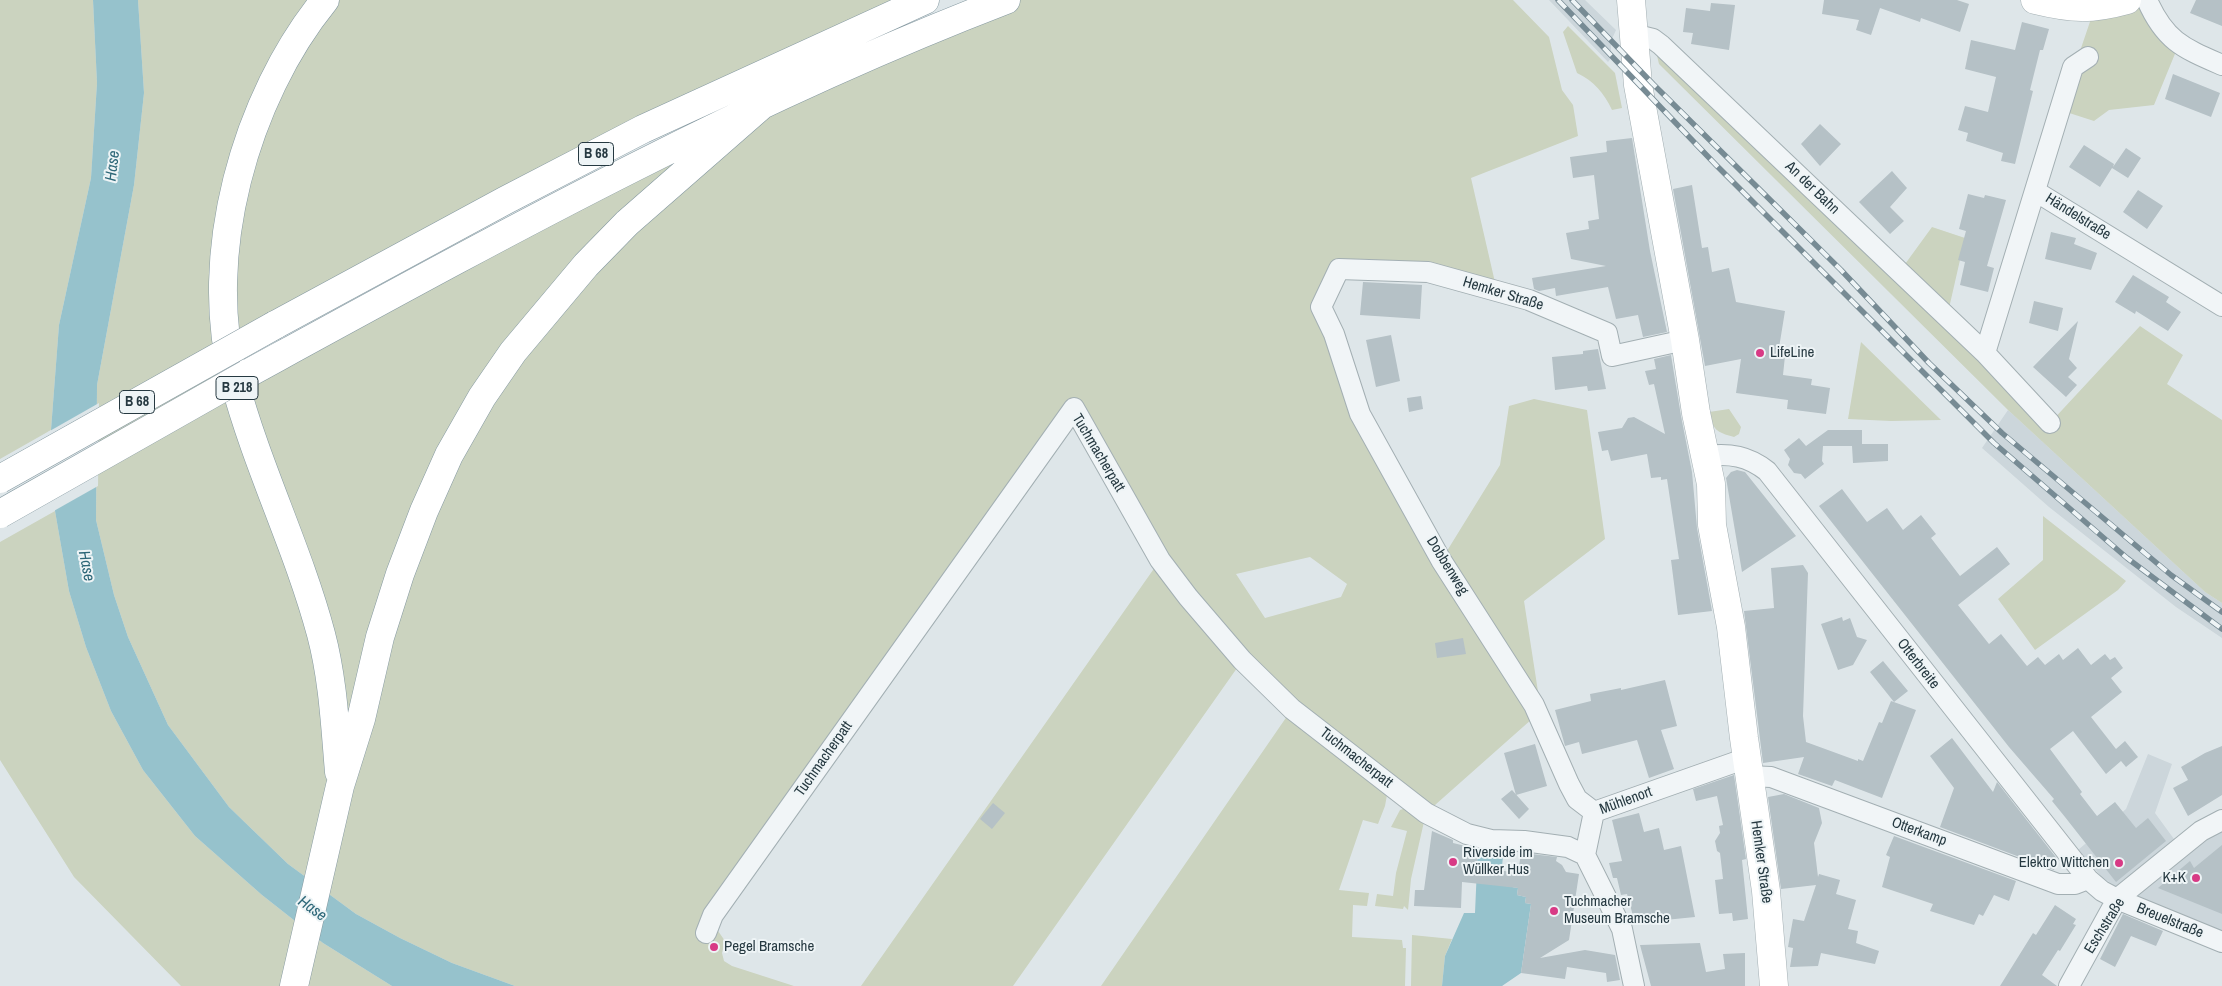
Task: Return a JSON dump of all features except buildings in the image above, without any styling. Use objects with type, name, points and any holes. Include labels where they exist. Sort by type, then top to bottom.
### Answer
[{"type":"main road","name":"B 218","points":[[325,0],[282,62],[253,131],[238,175],[226,231],[223,293],[234,378],[256,451],[307,587],[322,636],[331,682],[340,786]]},
{"type":"main road","name":"B 68","points":[[0,479],[275,325],[506,200],[643,130],[925,0]]},
{"type":"main road","name":"B 68","points":[[0,514],[283,355],[555,208],[656,156],[762,105],[940,25],[1006,0]]},
{"type":"main road","name":"Hemker Straße","points":[[1631,0],[1638,85],[1685,340],[1696,413],[1711,484],[1712,525],[1743,714],[1747,757],[1766,891],[1774,986]]},
{"type":"main road","points":[[2035,0],[2074,8],[2127,0]]},
{"type":"main road","name":"B 218","points":[[294,986],[340,786],[361,719],[380,637],[400,574],[424,511],[449,455],[482,396],[550,306],[586,265],[627,223],[762,105]]},
{"type":"street","points":[[2147,0],[2156,20],[2172,38],[2198,55],[2222,65]]},
{"type":"street","name":"An der Bahn","points":[[1633,34],[1653,39],[1661,45],[1985,353],[2050,424]]},
{"type":"street","name":"Händelstraße","points":[[2088,57],[2073,66],[2035,191],[2222,306]]},
{"type":"street","points":[[1985,353],[2035,191]]},
{"type":"street","name":"Hemker Straße","points":[[1321,307],[1340,269],[1428,272],[1529,300],[1608,333],[1612,356],[1685,340]]},
{"type":"street","name":"Dobbenweg","points":[[1321,307],[1334,334],[1360,414],[1441,560],[1534,705],[1577,799],[1594,812]]},
{"type":"street","name":"Tuchmacherpatt","points":[[706,933],[713,915],[1074,408],[1160,560],[1188,597],[1242,660],[1292,709],[1426,813],[1467,834],[1492,840],[1524,841],[1568,847],[1585,855]]},
{"type":"street","name":"Otterbreite","points":[[1706,456],[1722,454],[1741,456],[1756,462],[1767,471],[2088,879],[2102,891],[2117,899]]},
{"type":"street","name":"Mühlenort","points":[[1585,855],[1594,812],[1747,757]]},
{"type":"street","name":"Otterkamp","points":[[1747,757],[1771,777],[2058,884],[2075,884],[2088,879]]},
{"type":"street","name":"Eschstraße","points":[[2069,986],[2117,899],[2201,831],[2222,820]]},
{"type":"street","points":[[1585,855],[1622,929],[1634,986]]},
{"type":"street","name":"Breuelstraße","points":[[2117,899],[2222,942]]},
{"type":"shaded area","points":[[1549,0],[1585,0],[1616,30],[1611,41],[1611,58],[1608,62]]},
{"type":"shaded area","points":[[2008,410],[2205,592],[2222,603],[2222,638],[2176,607],[2049,507],[1982,448]]},
{"type":"shaded area","points":[[2148,754],[2172,764],[2155,813],[2182,850],[2222,823],[2222,931],[2146,901],[2115,886],[2102,877],[2078,850],[2126,809]]},
{"type":"green space","points":[[0,0],[93,0],[97,83],[91,178],[59,325],[51,430],[0,459]]},
{"type":"green space","points":[[138,0],[925,0],[229,350],[234,378],[1006,0],[1513,0],[1549,37],[1562,90],[1573,105],[1578,136],[1471,178],[1497,291],[1340,269],[1321,307],[1360,414],[1442,559],[1500,465],[1509,406],[1534,399],[1587,410],[1605,539],[1524,601],[1541,711],[1426,813],[1411,879],[1408,910],[1404,906],[1403,909],[1375,906],[1377,894],[1393,896],[1396,873],[1407,831],[1391,827],[1400,810],[1406,808],[1387,795],[1378,824],[1363,820],[1339,890],[1369,893],[1367,906],[1353,905],[1352,937],[1402,940],[1403,948],[1406,948],[1405,986],[1101,986],[1292,709],[1242,661],[1013,986],[861,986],[1160,560],[1074,409],[713,915],[716,928],[725,941],[722,953],[724,961],[732,966],[794,986],[515,986],[452,963],[356,914],[288,864],[229,807],[168,725],[128,637],[114,595],[96,520],[97,385],[134,185],[144,93]],"holes":[[[1310,557],[1347,584],[1341,597],[1265,618],[1236,574]]]},
{"type":"green space","points":[[2147,0],[2179,44],[2154,105],[2109,110],[2094,121],[2060,110],[2095,7]]},
{"type":"green space","points":[[1568,26],[1615,73],[1622,108],[1612,110],[1598,88],[1577,73],[1563,32]]},
{"type":"green space","points":[[1653,39],[1900,271],[1932,227],[1965,238],[1947,317],[2050,423],[2140,326],[2183,355],[2167,384],[2222,420],[2222,603],[2205,592],[2008,410],[1659,64]]},
{"type":"green space","points":[[1861,342],[1941,420],[1891,421],[1848,419]]},
{"type":"green space","points":[[1729,409],[1741,427],[1739,434],[1734,437],[1719,432],[1714,427],[1709,412]]},
{"type":"green space","points":[[55,511],[69,591],[86,647],[111,711],[143,770],[195,836],[262,895],[323,943],[392,986],[181,986],[74,877],[0,760],[0,542]]},
{"type":"green space","points":[[2043,516],[2126,581],[2118,590],[2035,650],[1998,599],[2043,560]]},
{"type":"green space","points":[[1412,935],[1452,939],[1445,956],[1442,986],[1411,986]]},
{"type":"water","name":"Hase","points":[[93,0],[138,0],[144,93],[134,185],[97,385],[96,520],[114,595],[128,637],[168,725],[229,807],[288,864],[356,914],[400,938],[452,963],[515,986],[392,986],[323,943],[262,895],[195,836],[143,770],[111,711],[86,647],[69,591],[55,511],[51,430],[59,325],[91,178],[97,83]]},
{"type":"water","points":[[1478,844],[1504,847],[1500,885],[1518,888],[1517,895],[1526,897],[1525,903],[1531,904],[1521,973],[1502,986],[1442,986],[1445,956],[1464,913],[1475,913]]},
{"type":"pier","points":[[99,403],[98,486],[52,512],[48,432]]},
{"type":"railway","points":[[1558,0],[1716,165],[1994,443],[2127,558],[2222,629]]},
{"type":"railway","points":[[1572,0],[1653,84],[1841,270],[1929,363],[2002,433],[2171,575],[2222,612]]},
{"type":"place","name":"LifeLine","points":[[1760,353]]},
{"type":"place","name":"Riverside im Wüllker Hus","points":[[1453,862]]},
{"type":"place","name":"Elektro Wittchen","points":[[2119,863]]},
{"type":"place","name":"K+K","points":[[2196,878]]},
{"type":"place","name":"Tuchmacher Museum Bramsche","points":[[1554,911]]},
{"type":"place","name":"Pegel Bramsche","points":[[714,947]]}]
